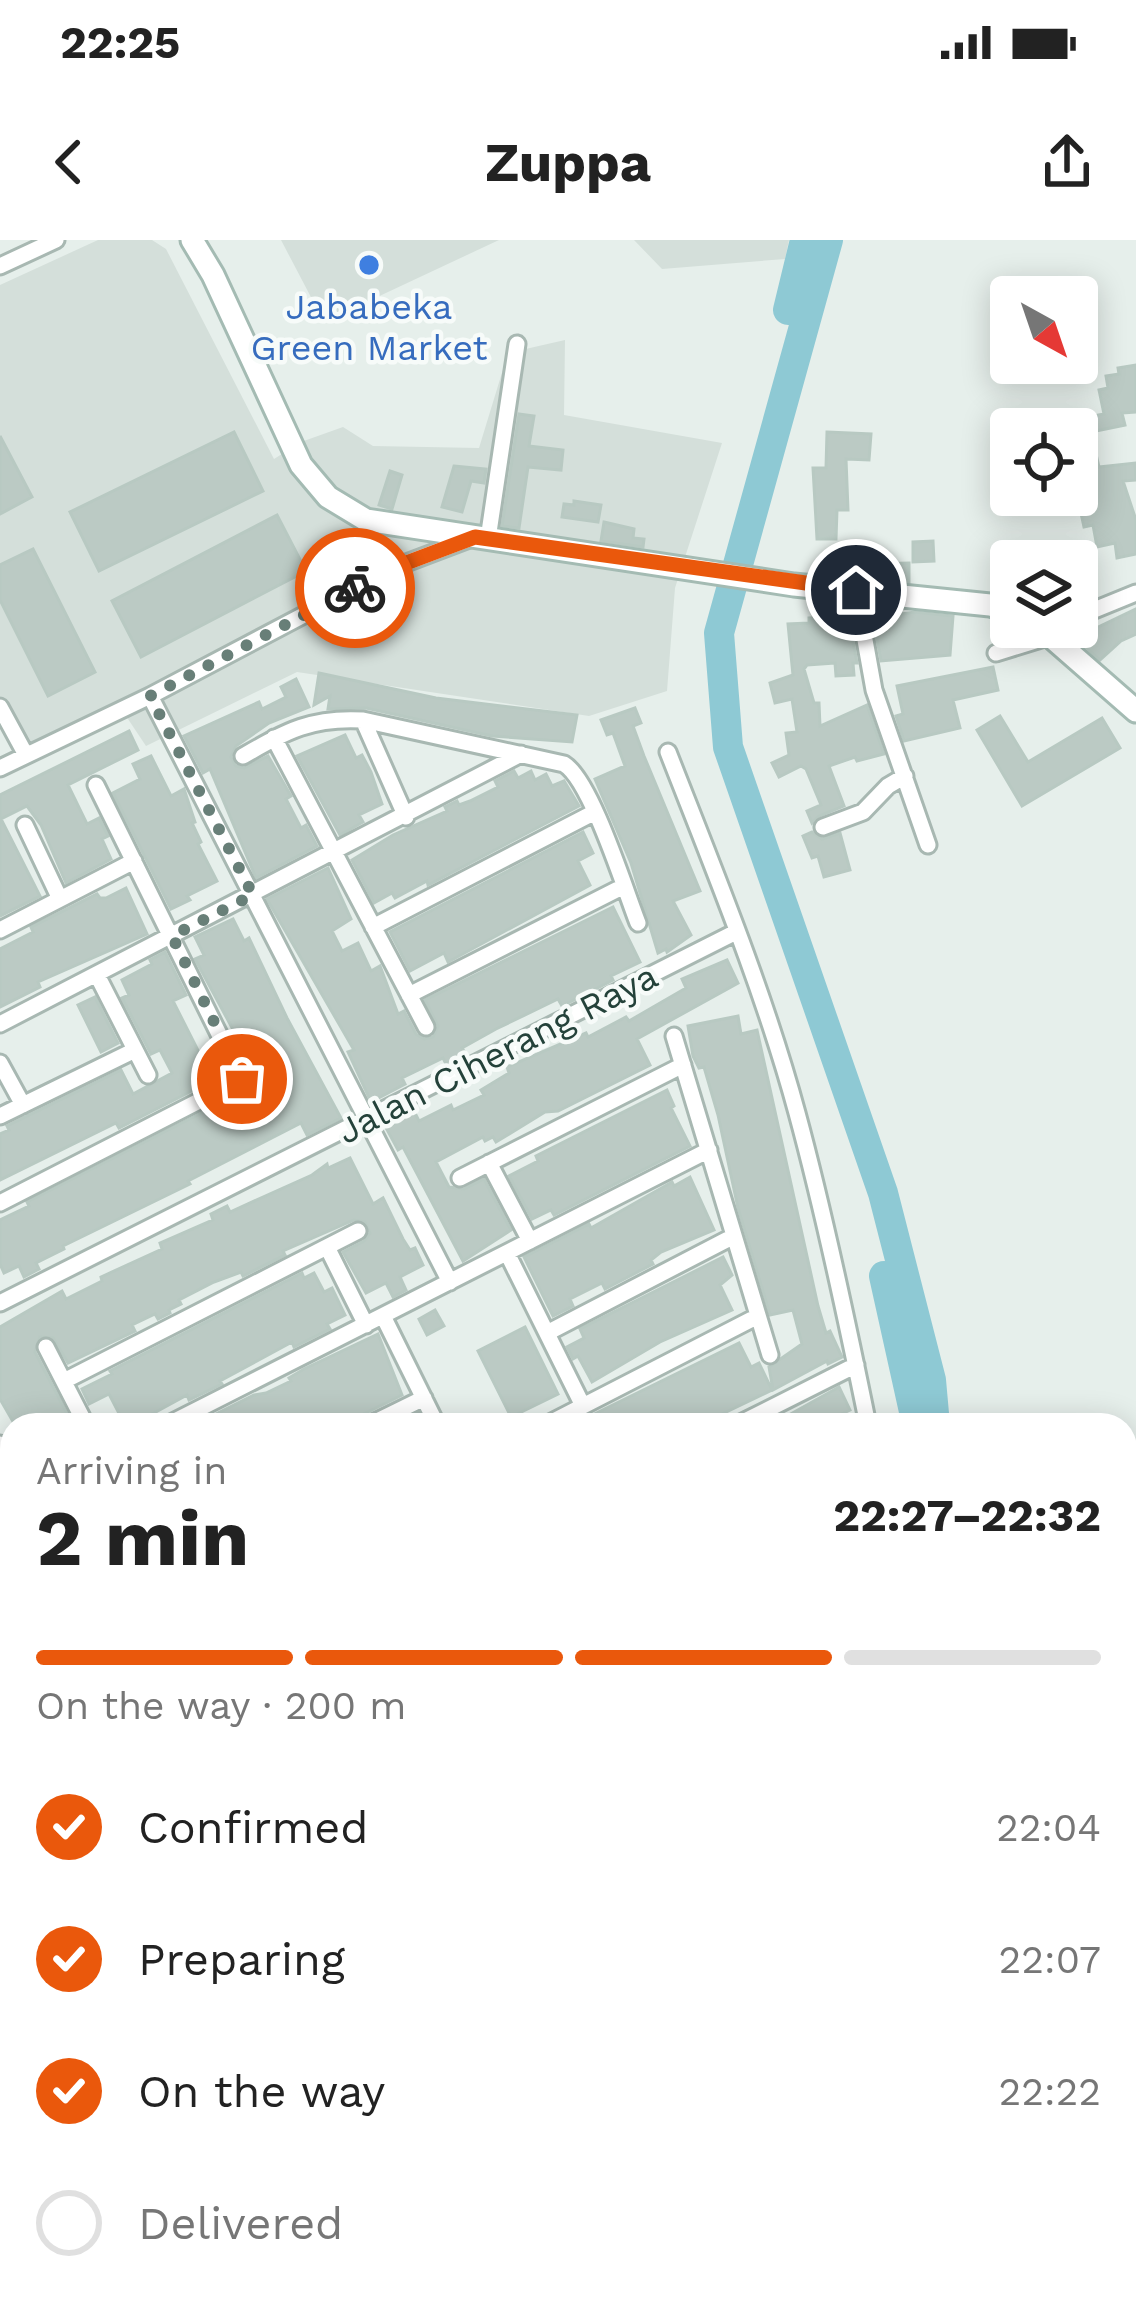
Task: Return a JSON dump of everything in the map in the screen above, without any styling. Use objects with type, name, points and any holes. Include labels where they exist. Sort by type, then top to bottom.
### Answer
[{"type":"street","points":[[0,266],[56,240]]},
{"type":"street","points":[[192,240],[213,275],[301,465],[328,496],[366,520],[794,584],[990,605]]},
{"type":"street","points":[[482,538],[518,344]]},
{"type":"street","points":[[0,768],[150,696],[393,568],[482,538]]},
{"type":"street","points":[[856,590],[871,678],[928,845]]},
{"type":"street","points":[[1098,608],[1136,593]]},
{"type":"street","points":[[996,653],[1008,648]]},
{"type":"street","points":[[1071,648],[1136,711]]},
{"type":"street","points":[[150,696],[450,1282]]},
{"type":"street","points":[[0,707],[26,755]]},
{"type":"street","points":[[243,756],[316,720],[363,720],[574,770],[638,923]]},
{"type":"street","points":[[363,720],[406,817]]},
{"type":"street","points":[[274,738],[426,1028]]},
{"type":"street","points":[[668,752],[796,1111],[866,1413]]},
{"type":"street","points":[[0,1024],[521,754]]},
{"type":"street","points":[[823,827],[863,812],[887,786],[904,776]]},
{"type":"street","points":[[96,785],[255,1107]]},
{"type":"street","points":[[373,927],[595,812]]},
{"type":"street","points":[[25,825],[60,899]]},
{"type":"street","points":[[0,931],[134,861]]},
{"type":"street","points":[[409,995],[624,886]]},
{"type":"street","name":"Jalan Ciherang Raya","points":[[0,1303],[736,932]]},
{"type":"street","points":[[97,975],[148,1076]]},
{"type":"street","points":[[674,1036],[770,1355]]},
{"type":"street","points":[[0,1116],[135,1050]]},
{"type":"street","points":[[0,1063],[22,1105]]},
{"type":"street","points":[[460,1178],[683,1065]]},
{"type":"street","points":[[0,1203],[242,1079]]},
{"type":"street","points":[[191,1413],[709,1150]]},
{"type":"street","points":[[489,1163],[530,1241]]},
{"type":"street","points":[[64,1381],[358,1232]]},
{"type":"street","points":[[547,1334],[734,1236]]},
{"type":"street","points":[[327,1247],[366,1325]]},
{"type":"street","points":[[507,1253],[583,1406]]},
{"type":"street","points":[[382,1316],[431,1413]]},
{"type":"street","points":[[569,1413],[758,1316]]},
{"type":"street","points":[[46,1347],[80,1413]]},
{"type":"street","points":[[760,1413],[856,1364]]},
{"type":"street","points":[[393,1413],[424,1398]]},
{"type":"shaded area","points":[[98,240],[152,240],[166,249],[274,459],[301,442],[343,427],[373,446],[479,448],[508,353],[565,340],[564,415],[722,443],[675,588],[667,691],[589,716],[297,672],[146,746],[126,716],[32,759],[0,696],[0,285]]},
{"type":"shaded area","name":"Jababeka Green Market","points":[[281,240],[499,240],[324,322]]},
{"type":"shaded area","points":[[634,240],[789,240],[785,259],[662,269]]},
{"type":"building","points":[[1136,365],[1136,412],[1122,413],[1125,425],[1098,431],[1098,415],[1104,414],[1099,390],[1108,388],[1106,376],[1119,374],[1118,368]]},
{"type":"building","points":[[519,414],[534,416],[529,446],[563,450],[561,470],[528,467],[519,528],[502,526]]},
{"type":"building","points":[[234,432],[263,491],[99,571],[70,512]]},
{"type":"building","points":[[827,432],[871,434],[869,460],[846,459],[848,510],[837,510],[836,539],[817,539],[813,468],[826,468]]},
{"type":"building","points":[[0,436],[32,497],[0,514]]},
{"type":"building","points":[[1098,463],[1099,467],[1135,463],[1136,480],[1123,481],[1136,520],[1136,554],[1117,558],[1115,543],[1098,547],[1093,525],[1084,527],[1082,516],[1098,516]]},
{"type":"building","points":[[454,466],[486,469],[484,483],[471,481],[462,512],[442,507]]},
{"type":"building","points":[[390,471],[402,475],[392,509],[379,505]]},
{"type":"building","points":[[574,501],[601,505],[598,522],[562,517],[564,504],[574,505]]},
{"type":"building","points":[[277,515],[306,571],[141,657],[112,601]]},
{"type":"building","points":[[604,522],[634,529],[633,538],[644,539],[643,547],[601,541]]},
{"type":"building","points":[[933,541],[934,561],[913,562],[913,542]]},
{"type":"building","points":[[33,549],[95,672],[48,696],[0,600],[0,565]]},
{"type":"building","points":[[909,563],[909,582],[819,572],[819,565]]},
{"type":"building","points":[[1136,609],[1136,634],[1100,660],[1087,648],[1098,648],[1098,627]]},
{"type":"building","points":[[837,612],[848,613],[857,663],[853,663],[854,675],[836,676],[835,663],[804,669],[814,703],[819,703],[820,726],[867,705],[884,754],[829,766],[844,806],[812,823],[807,811],[821,805],[806,769],[801,766],[779,777],[772,763],[789,755],[786,733],[797,732],[792,699],[775,703],[770,683],[793,675],[788,624],[837,617]]},
{"type":"building","points":[[915,612],[953,616],[950,655],[881,661],[873,618]]},
{"type":"building","points":[[993,667],[998,690],[953,700],[960,728],[904,741],[896,716],[903,714],[897,686]]},
{"type":"building","points":[[319,673],[436,698],[577,715],[572,742],[492,736],[366,708],[328,709],[330,696],[314,705]]},
{"type":"building","points":[[296,679],[309,707],[269,723],[236,746],[231,757],[236,766],[244,768],[268,756],[291,796],[286,799],[301,828],[306,825],[317,846],[256,878],[210,769],[203,773],[184,736],[259,702],[262,709],[286,697],[281,687]]},
{"type":"building","points":[[635,708],[641,723],[633,726],[700,891],[673,901],[691,935],[667,952],[658,953],[631,863],[595,779],[625,766],[613,733],[607,735],[601,720]]},
{"type":"building","points":[[1000,716],[1028,762],[1102,718],[1120,748],[1022,806],[977,730]]},
{"type":"building","points":[[129,731],[138,750],[68,785],[87,824],[99,818],[111,859],[66,883],[41,825],[27,806],[1,819],[40,896],[0,916],[0,795]]},
{"type":"building","points":[[345,735],[356,758],[362,755],[382,804],[359,815],[363,822],[340,835],[297,756]]},
{"type":"building","points":[[151,756],[171,796],[184,789],[198,844],[217,881],[171,909],[113,793],[140,779],[133,764]]},
{"type":"building","points":[[514,771],[518,778],[531,771],[535,780],[546,774],[552,786],[564,781],[579,806],[428,885],[427,881],[374,903],[352,860],[447,811],[445,807],[457,801],[459,805],[498,787],[495,781]]},
{"type":"building","points":[[583,832],[593,853],[578,861],[590,885],[448,962],[444,953],[410,971],[390,932]]},
{"type":"building","points":[[812,832],[822,839],[840,833],[850,870],[824,877],[818,856],[812,858],[803,836]]},
{"type":"building","points":[[328,868],[351,919],[332,931],[342,951],[358,943],[371,971],[380,966],[398,1014],[404,1011],[416,1034],[424,1039],[433,1037],[438,1026],[425,1000],[613,907],[640,962],[562,1006],[558,999],[496,1029],[462,1048],[466,1054],[446,1064],[443,1058],[402,1078],[405,1084],[371,1102],[348,1052],[354,1050],[267,899]]},
{"type":"building","points":[[126,888],[147,934],[38,982],[40,987],[0,1007],[0,949],[33,932],[31,927],[97,894],[106,898]]},
{"type":"building","points":[[233,919],[244,941],[249,938],[341,1118],[307,1135],[301,1123],[63,1246],[24,1277],[19,1266],[4,1273],[0,1220],[29,1206],[27,1202],[217,1105],[221,1112],[239,1102],[253,1119],[266,1113],[266,1102],[244,1050],[195,959],[204,955],[195,937]]},
{"type":"building","points":[[165,952],[186,995],[173,1001],[213,1080],[0,1180],[0,1134],[9,1130],[7,1126],[121,1070],[133,1094],[172,1073],[160,1050],[151,1054],[122,998],[129,995],[122,980]]},
{"type":"building","points":[[727,960],[738,983],[637,1039],[650,1065],[558,1111],[545,1112],[496,1142],[483,1137],[436,1162],[449,1187],[464,1189],[484,1179],[511,1230],[463,1261],[403,1147],[398,1150],[385,1126],[414,1111],[419,1121],[484,1095],[481,1090],[509,1073],[507,1067],[586,1033],[588,1037],[626,1017],[629,1021],[686,988],[682,979]]},
{"type":"building","points":[[95,997],[118,1043],[101,1052],[78,1005]]},
{"type":"building","points":[[738,1016],[741,1034],[757,1030],[818,1306],[826,1333],[830,1331],[842,1357],[773,1390],[769,1367],[802,1344],[793,1310],[770,1315],[738,1208],[718,1115],[704,1067],[699,1068],[693,1056],[688,1026]]},
{"type":"building","points":[[667,1090],[690,1146],[554,1215],[551,1210],[532,1219],[509,1176],[538,1161],[536,1156]]},
{"type":"building","points":[[350,1158],[373,1204],[383,1198],[410,1250],[415,1248],[423,1265],[400,1277],[406,1290],[393,1297],[386,1283],[366,1293],[343,1252],[370,1233],[365,1222],[354,1220],[283,1251],[285,1255],[243,1276],[241,1272],[214,1282],[179,1300],[181,1304],[170,1313],[132,1325],[135,1331],[68,1363],[53,1338],[40,1337],[35,1352],[67,1413],[8,1413],[0,1399],[0,1327],[62,1291],[66,1299],[102,1281],[101,1277],[162,1249],[160,1243],[213,1220],[211,1214],[227,1206],[230,1212],[327,1164],[328,1168]]},
{"type":"building","points":[[690,1177],[714,1230],[661,1252],[651,1260],[653,1264],[605,1289],[602,1283],[570,1299],[573,1306],[553,1316],[524,1257]]},
{"type":"building","points":[[723,1257],[732,1275],[720,1285],[732,1310],[660,1342],[592,1382],[578,1356],[573,1359],[567,1347],[584,1338],[580,1329]]},
{"type":"building","points":[[302,1273],[304,1278],[314,1273],[324,1292],[332,1288],[345,1315],[327,1324],[330,1329],[294,1347],[292,1342],[220,1381],[222,1384],[189,1400],[187,1395],[154,1413],[119,1413],[109,1394],[89,1404],[82,1389],[112,1374],[110,1371]]},
{"type":"building","points":[[435,1310],[444,1326],[427,1335],[419,1319]]},
{"type":"building","points":[[525,1327],[558,1394],[519,1413],[509,1413],[478,1351]]},
{"type":"building","points":[[378,1334],[402,1395],[366,1413],[218,1413],[291,1381],[304,1369]]},
{"type":"building","points":[[739,1343],[751,1367],[759,1363],[772,1390],[724,1413],[596,1413]]},
{"type":"building","points":[[839,1387],[850,1410],[844,1413],[792,1413]]},
{"type":"waterway","points":[[788,310],[805,240]]},
{"type":"waterway","points":[[828,240],[719,633],[728,747],[883,1193],[931,1380],[934,1413]]},
{"type":"waterway","points":[[884,1276],[914,1413]]},
{"type":"way so far","points":[[242,1079],[172,936],[253,895],[150,696],[355,588]]},
{"type":"place","name":"Jababeka Green Market","points":[[369,265]]},
{"type":"route","points":[[355,588],[475,537],[856,590]]}]
